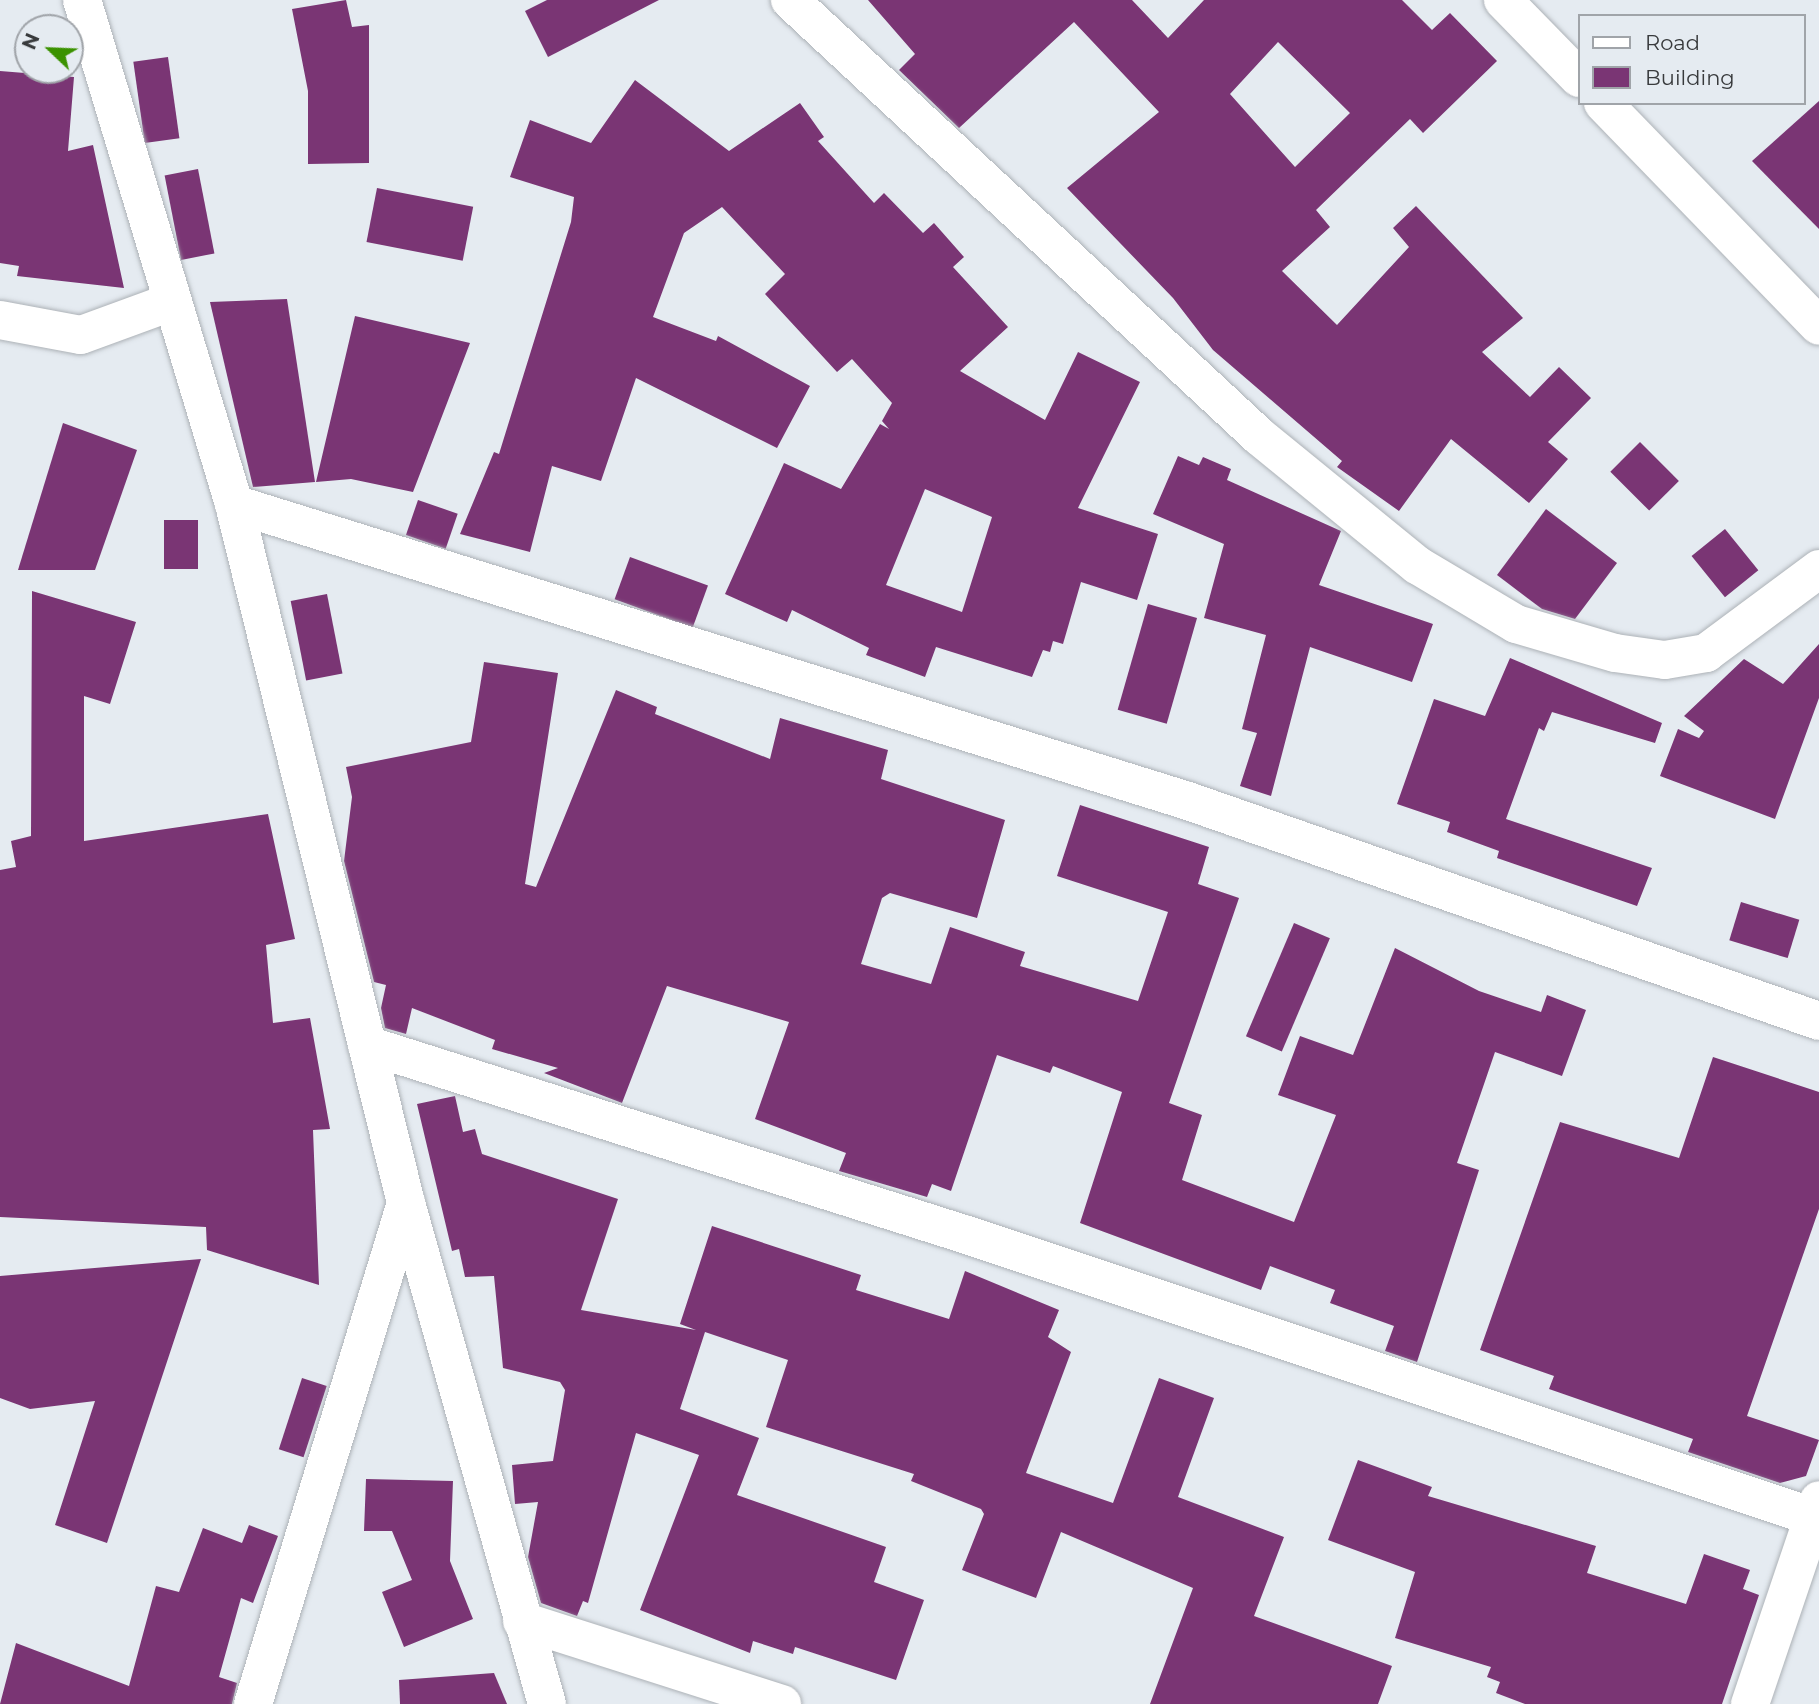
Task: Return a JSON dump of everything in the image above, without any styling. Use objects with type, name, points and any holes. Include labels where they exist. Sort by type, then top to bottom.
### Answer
[{"type":"street","points":[[82,0],[234,504],[406,1203],[547,1704]]},
{"type":"street","points":[[790,0],[1260,437],[1417,565],[1516,624],[1615,653],[1665,660],[1706,653],[1819,569]]},
{"type":"street","points":[[1503,0],[1577,76]]},
{"type":"street","points":[[1605,105],[1819,326]]},
{"type":"street","points":[[0,320],[80,335],[171,302]]},
{"type":"street","points":[[234,504],[1188,802],[1819,1021]]},
{"type":"street","points":[[367,1045],[967,1235],[1817,1512],[1750,1704]]},
{"type":"street","points":[[253,1704],[406,1203]]},
{"type":"street","points":[[522,1621],[782,1704]]},
{"type":"building","points":[[346,0],[352,27],[369,25],[369,163],[308,164],[308,91],[292,9]]},
{"type":"building","points":[[547,0],[659,0],[548,57],[525,11]]},
{"type":"building","points":[[868,0],[1132,0],[1168,38],[1204,0],[1402,0],[1432,30],[1450,13],[1497,61],[1423,133],[1410,119],[1316,210],[1330,227],[1282,271],[1337,325],[1409,247],[1393,228],[1416,206],[1523,318],[1482,352],[1530,397],[1559,367],[1591,398],[1548,442],[1568,459],[1529,503],[1451,439],[1399,511],[1337,467],[1342,461],[1213,350],[1173,298],[1067,188],[1159,112],[1074,22],[959,128],[899,70],[915,54]],"holes":[[[1278,42],[1350,113],[1295,167],[1230,94]]]},
{"type":"building","points":[[168,57],[179,138],[145,143],[133,62]]},
{"type":"building","points":[[0,71],[14,72],[14,84],[73,84],[68,151],[93,145],[124,288],[17,276],[19,266],[0,263]]},
{"type":"building","points":[[635,80],[729,151],[800,103],[824,137],[818,141],[874,203],[884,193],[923,233],[934,223],[964,257],[953,267],[1008,327],[960,371],[1045,420],[1078,352],[1140,382],[1078,508],[1158,534],[1137,600],[1081,582],[1063,644],[1053,641],[1050,652],[1043,650],[1032,677],[936,647],[925,677],[866,655],[869,648],[792,610],[787,622],[725,594],[784,463],[841,489],[880,424],[889,429],[882,421],[892,403],[852,359],[837,372],[765,294],[785,274],[722,207],[684,233],[653,317],[716,341],[718,336],[810,386],[777,448],[636,378],[601,481],[552,466],[530,552],[460,534],[494,452],[499,454],[571,222],[574,197],[510,177],[530,120],[591,143]],"holes":[[[925,489],[992,517],[962,612],[886,585]]]},
{"type":"building","points":[[1819,101],[1819,229],[1752,161]]},
{"type":"building","points":[[198,169],[214,253],[181,260],[165,175]]},
{"type":"building","points":[[377,188],[473,207],[463,261],[367,242]]},
{"type":"building","points":[[287,299],[315,482],[253,487],[210,302]]},
{"type":"building","points":[[355,316],[470,343],[413,492],[351,479],[316,482]]},
{"type":"building","points":[[63,423],[137,450],[95,570],[18,570]]},
{"type":"building","points":[[1640,442],[1679,481],[1649,511],[1610,472]]},
{"type":"building","points":[[1178,456],[1199,465],[1203,457],[1231,469],[1227,480],[1341,531],[1319,585],[1433,624],[1412,682],[1310,647],[1271,796],[1240,786],[1257,733],[1242,729],[1266,635],[1204,618],[1224,544],[1153,514]]},
{"type":"building","points":[[418,500],[458,514],[446,549],[406,535]]},
{"type":"building","points":[[1546,509],[1617,563],[1575,619],[1542,609],[1497,575]]},
{"type":"building","points":[[164,520],[198,520],[198,569],[164,569]]},
{"type":"building","points":[[1725,529],[1758,570],[1725,597],[1692,556]]},
{"type":"building","points":[[630,557],[708,585],[693,628],[615,599]]},
{"type":"building","points":[[32,591],[136,622],[110,704],[84,696],[84,841],[268,814],[295,939],[266,945],[273,1023],[310,1018],[330,1129],[313,1130],[319,1285],[207,1250],[206,1227],[0,1217],[0,870],[16,867],[11,841],[31,836]]},
{"type":"building","points":[[327,594],[342,674],[306,681],[291,601]]},
{"type":"building","points":[[1148,604],[1197,618],[1167,724],[1118,710]]},
{"type":"building","points":[[1819,644],[1819,698],[1775,819],[1660,776],[1678,729],[1699,738],[1704,731],[1684,716],[1744,659],[1783,684]]},
{"type":"building","points":[[1510,658],[1662,723],[1655,743],[1552,712],[1544,731],[1539,728],[1506,819],[1652,868],[1637,906],[1497,858],[1499,851],[1447,832],[1450,822],[1397,804],[1434,699],[1485,716]]},
{"type":"building","points":[[484,662],[558,673],[525,884],[536,887],[616,690],[657,707],[655,714],[770,759],[780,718],[888,750],[881,779],[1005,820],[977,918],[890,893],[882,898],[861,964],[931,984],[950,927],[1025,952],[1020,966],[1138,1001],[1168,912],[1057,876],[1080,805],[1209,847],[1198,884],[1239,898],[1169,1103],[1202,1115],[1182,1180],[1294,1222],[1336,1115],[1278,1095],[1300,1036],[1353,1055],[1395,948],[1479,991],[1541,1012],[1547,995],[1586,1010],[1562,1076],[1495,1052],[1457,1163],[1479,1170],[1417,1362],[1385,1351],[1394,1326],[1330,1303],[1335,1290],[1270,1266],[1261,1290],[1080,1223],[1122,1092],[1053,1066],[1050,1073],[997,1055],[951,1191],[932,1184],[927,1197],[839,1171],[846,1153],[755,1119],[789,1022],[667,986],[622,1103],[544,1073],[558,1068],[492,1049],[495,1040],[412,1008],[406,1034],[385,1028],[381,1008],[386,985],[374,982],[344,861],[352,797],[346,767],[471,742]]},
{"type":"building","points":[[1741,902],[1799,920],[1788,958],[1729,940]]},
{"type":"building","points":[[1294,923],[1330,938],[1282,1051],[1246,1036]]},
{"type":"building","points":[[1713,1057],[1819,1092],[1819,1209],[1747,1416],[1819,1440],[1806,1476],[1780,1483],[1688,1452],[1693,1439],[1549,1389],[1554,1376],[1480,1350],[1560,1122],[1679,1158]]},
{"type":"building","points":[[455,1096],[463,1132],[475,1129],[482,1154],[618,1199],[581,1310],[696,1330],[680,1324],[712,1226],[861,1275],[856,1290],[949,1319],[965,1271],[1059,1310],[1048,1337],[1071,1352],[1026,1473],[1113,1503],[1159,1378],[1214,1398],[1178,1497],[1284,1537],[1254,1616],[1392,1666],[1378,1704],[1150,1704],[1193,1588],[1061,1532],[1036,1598],[962,1570],[984,1514],[981,1509],[911,1481],[914,1474],[766,1427],[788,1360],[705,1332],[680,1409],[759,1438],[737,1495],[886,1547],[874,1582],[924,1600],[896,1680],[795,1647],[793,1654],[753,1641],[750,1653],[640,1610],[699,1455],[636,1433],[588,1603],[583,1601],[577,1616],[541,1603],[528,1557],[538,1502],[515,1504],[512,1465],[553,1461],[565,1390],[560,1382],[503,1368],[494,1276],[465,1277],[459,1249],[452,1251],[417,1104]]},
{"type":"building","points":[[201,1259],[107,1543],[55,1525],[95,1401],[30,1409],[0,1398],[0,1276]]},
{"type":"building","points":[[302,1378],[327,1386],[304,1457],[279,1449]]},
{"type":"building","points":[[1358,1460],[1432,1487],[1428,1496],[1596,1546],[1587,1573],[1686,1604],[1704,1554],[1750,1570],[1743,1589],[1759,1595],[1722,1704],[1525,1704],[1496,1693],[1500,1682],[1487,1677],[1491,1667],[1395,1638],[1415,1572],[1328,1540]]},
{"type":"building","points":[[366,1479],[453,1481],[450,1561],[473,1619],[404,1647],[382,1592],[412,1580],[392,1531],[364,1531]]},
{"type":"building","points":[[249,1525],[278,1536],[253,1603],[241,1598],[219,1677],[237,1683],[232,1704],[0,1704],[16,1643],[129,1686],[156,1586],[179,1592],[203,1528],[242,1543]]},
{"type":"building","points":[[494,1673],[507,1704],[400,1704],[399,1680]]}]
